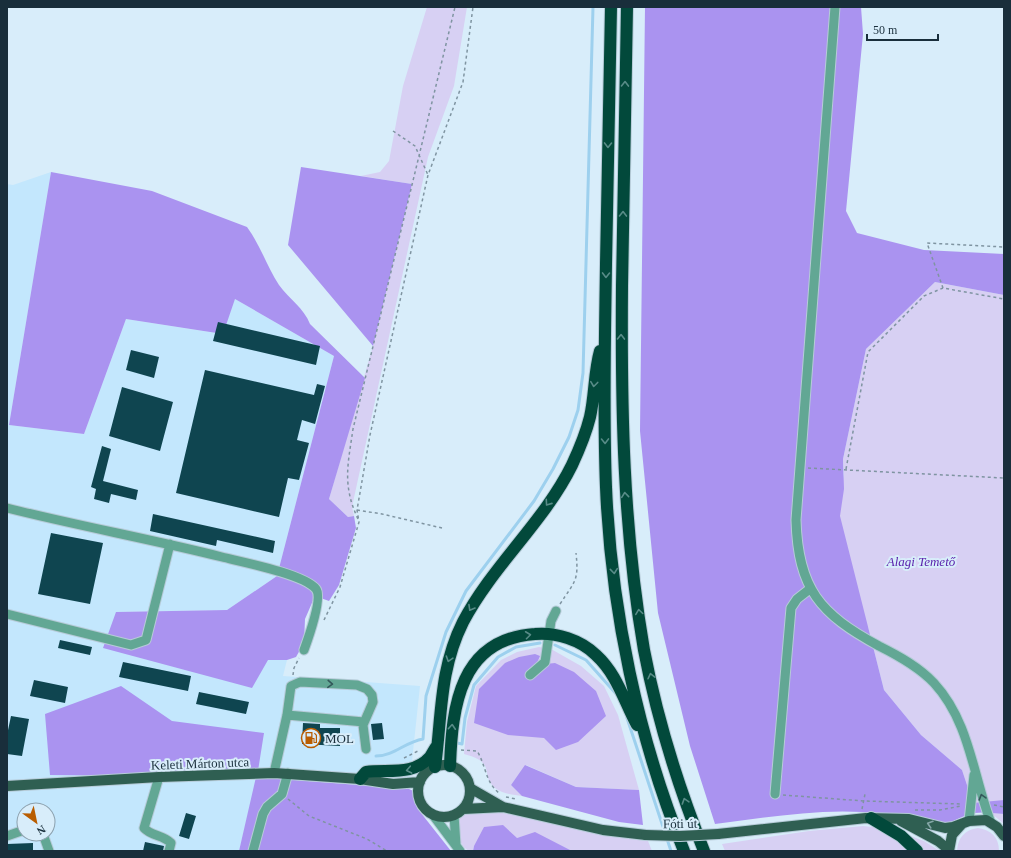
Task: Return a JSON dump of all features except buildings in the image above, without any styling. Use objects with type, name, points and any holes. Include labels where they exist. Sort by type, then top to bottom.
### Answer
[{"type":"highway","points":[[611,7],[605,332],[606,489],[614,573],[627,659],[649,748],[672,822],[684,851]]},
{"type":"highway","points":[[627,7],[621,386],[624,485],[632,568],[645,650],[670,751],[691,818],[704,851]]},
{"type":"highway","points":[[435,767],[444,673],[455,641],[463,623],[482,590],[544,508],[572,466],[590,416],[597,362],[605,332]]},
{"type":"highway","points":[[450,766],[453,713],[457,697],[471,668],[485,653],[500,643],[525,634],[550,634],[581,644],[596,654],[607,666],[624,694],[633,717],[649,748]]},
{"type":"highway","points":[[360,779],[366,772],[407,771],[415,769],[430,757],[437,746]]},
{"type":"highway","points":[[871,818],[901,836],[916,851]]},
{"type":"main road","points":[[450,766],[458,769],[465,775],[470,788],[470,798],[463,809],[454,815],[442,817],[428,811],[421,803],[418,794],[420,782],[428,770],[435,767],[450,766]]},
{"type":"main road","name":"Keleti Márton utca","points":[[7,786],[159,777],[274,773],[360,779],[393,784],[420,782]]},
{"type":"main road","name":"Keleti Márton utca","points":[[393,784],[418,794]]},
{"type":"main road","name":"Fóti út","points":[[470,788],[503,807],[603,830],[646,835],[680,836],[718,834],[871,818],[920,821],[945,828],[979,820],[998,826]]},
{"type":"main road","points":[[463,809],[503,807]]},
{"type":"main road","points":[[898,819],[938,841],[949,851]]},
{"type":"main road","points":[[949,851],[952,835],[966,823]]},
{"type":"main road","points":[[998,826],[1004,836]]},
{"type":"street","points":[[835,7],[796,538],[802,566],[811,588],[826,609],[845,626],[905,659],[934,684],[955,712],[963,728],[974,770],[998,826]]},
{"type":"street","points":[[7,508],[170,544],[305,580],[316,589],[317,604],[304,650]]},
{"type":"street","points":[[7,614],[131,645],[146,640],[170,544]]},
{"type":"street","points":[[775,794],[791,608],[797,599],[811,588]]},
{"type":"street","points":[[530,676],[545,662],[551,621],[556,611]]},
{"type":"street","points":[[274,773],[287,715],[291,686],[300,682],[357,685],[367,689],[372,695],[373,702],[364,722],[366,749]]},
{"type":"street","points":[[287,715],[364,722]]},
{"type":"street","points":[[966,823],[971,804],[974,770]]},
{"type":"street","points":[[253,851],[263,814],[267,806],[282,794],[288,773]]},
{"type":"street","points":[[159,777],[144,828],[148,833],[166,838],[171,843],[169,851]]},
{"type":"street","points":[[433,814],[458,849]]},
{"type":"street","points":[[454,815],[458,849]]},
{"type":"path","points":[[359,522],[350,501],[347,471],[353,429],[455,7]]},
{"type":"path","points":[[323,621],[340,587],[359,522],[357,510],[370,435],[428,175],[463,82],[473,7]]},
{"type":"path","points":[[393,131],[415,146],[428,175]]},
{"type":"path","points":[[943,288],[927,243],[1004,248]]},
{"type":"path","points":[[846,469],[868,352],[924,296],[943,288],[1004,299]]},
{"type":"path","points":[[800,468],[846,469],[1004,478]]},
{"type":"path","points":[[357,510],[382,514],[442,528]]},
{"type":"path","points":[[556,611],[574,584],[578,574],[576,553]]},
{"type":"path","points":[[291,686],[294,668],[304,650]]},
{"type":"path","points":[[282,794],[309,816],[367,839],[387,851]]},
{"type":"path","points":[[775,794],[864,801],[971,804]]},
{"type":"path","points":[[862,809],[865,794]]},
{"type":"shaded area","points":[[645,7],[861,7],[863,34],[846,211],[857,233],[924,250],[1004,254],[1004,295],[935,282],[866,349],[843,459],[844,489],[840,516],[884,690],[921,735],[962,770],[973,803],[1004,800],[1004,814],[987,812],[974,813],[962,817],[947,825],[884,814],[845,811],[789,815],[715,824],[690,746],[658,613],[640,431]]},
{"type":"shaded area","points":[[301,167],[412,184],[373,346],[288,245]]},
{"type":"shaded area","points":[[51,172],[9,425],[84,434],[126,319],[222,334],[235,299],[334,356],[277,576],[227,610],[116,612],[268,659],[287,660],[283,676],[420,686],[409,789],[257,777],[239,851],[7,851],[7,184],[13,185]]},
{"type":"shaded area","points":[[51,172],[152,191],[247,227],[279,285],[304,313],[310,324],[365,378],[329,499],[348,517],[354,516],[356,528],[339,585],[329,601],[315,596],[305,619],[304,643],[296,657],[287,660],[268,660],[252,688],[103,648],[116,612],[227,610],[277,576],[334,356],[235,299],[223,334],[126,319],[84,434],[9,425]]},
{"type":"shaded area","points":[[535,654],[540,656],[536,665],[555,663],[574,672],[596,691],[606,716],[578,742],[556,750],[544,738],[508,735],[474,723],[479,689],[505,663],[519,657]]},
{"type":"shaded area","points":[[121,686],[172,721],[264,733],[257,777],[409,789],[418,793],[417,808],[451,851],[239,851],[256,777],[50,775],[45,714]]},
{"type":"shaded area","points":[[525,765],[576,787],[639,790],[643,825],[619,822],[522,796],[511,785]]},
{"type":"shaded area","points":[[503,825],[517,838],[535,832],[572,851],[473,851],[484,827]]},
{"type":"green space","points":[[427,7],[467,7],[454,86],[428,157],[352,507],[354,516],[348,517],[329,499],[373,346],[412,184],[361,176],[380,172],[389,161],[403,86]]},
{"type":"green space","name":"Alagi Temető","points":[[935,282],[1004,295],[1004,805],[973,803],[962,770],[921,735],[884,690],[868,627],[827,589],[844,474],[843,459],[866,349]]},
{"type":"green space","points":[[539,647],[551,649],[581,666],[604,686],[618,715],[639,790],[576,787],[526,765],[511,785],[522,796],[512,795],[501,792],[490,783],[485,765],[481,761],[464,754],[467,722],[476,686],[501,660],[517,652]]},
{"type":"green space","points":[[486,810],[607,835],[648,841],[652,851],[572,851],[535,833],[474,846],[473,851],[469,851],[462,844],[458,834],[459,819],[461,815],[472,811]]},
{"type":"green space","points":[[986,812],[1004,814],[1004,824],[992,814]]},
{"type":"green space","points":[[863,826],[892,829],[924,841],[940,851],[725,851],[722,844],[809,831]]},
{"type":"green space","points":[[978,828],[987,830],[996,838],[999,851],[957,851],[960,839],[963,835],[973,829]]},
{"type":"waterway","points":[[376,756],[388,754],[423,739],[426,696],[446,632],[466,591],[534,501],[553,469],[569,437],[578,410],[583,373],[593,7]]},
{"type":"waterway","points":[[457,743],[462,744],[465,718],[474,685],[498,657],[516,647],[540,643]]},
{"type":"waterway","points":[[555,645],[586,660],[618,696]]},
{"type":"waterway","points":[[627,718],[671,851]]},
{"type":"place","name":"MOL","points":[[311,738]]}]
